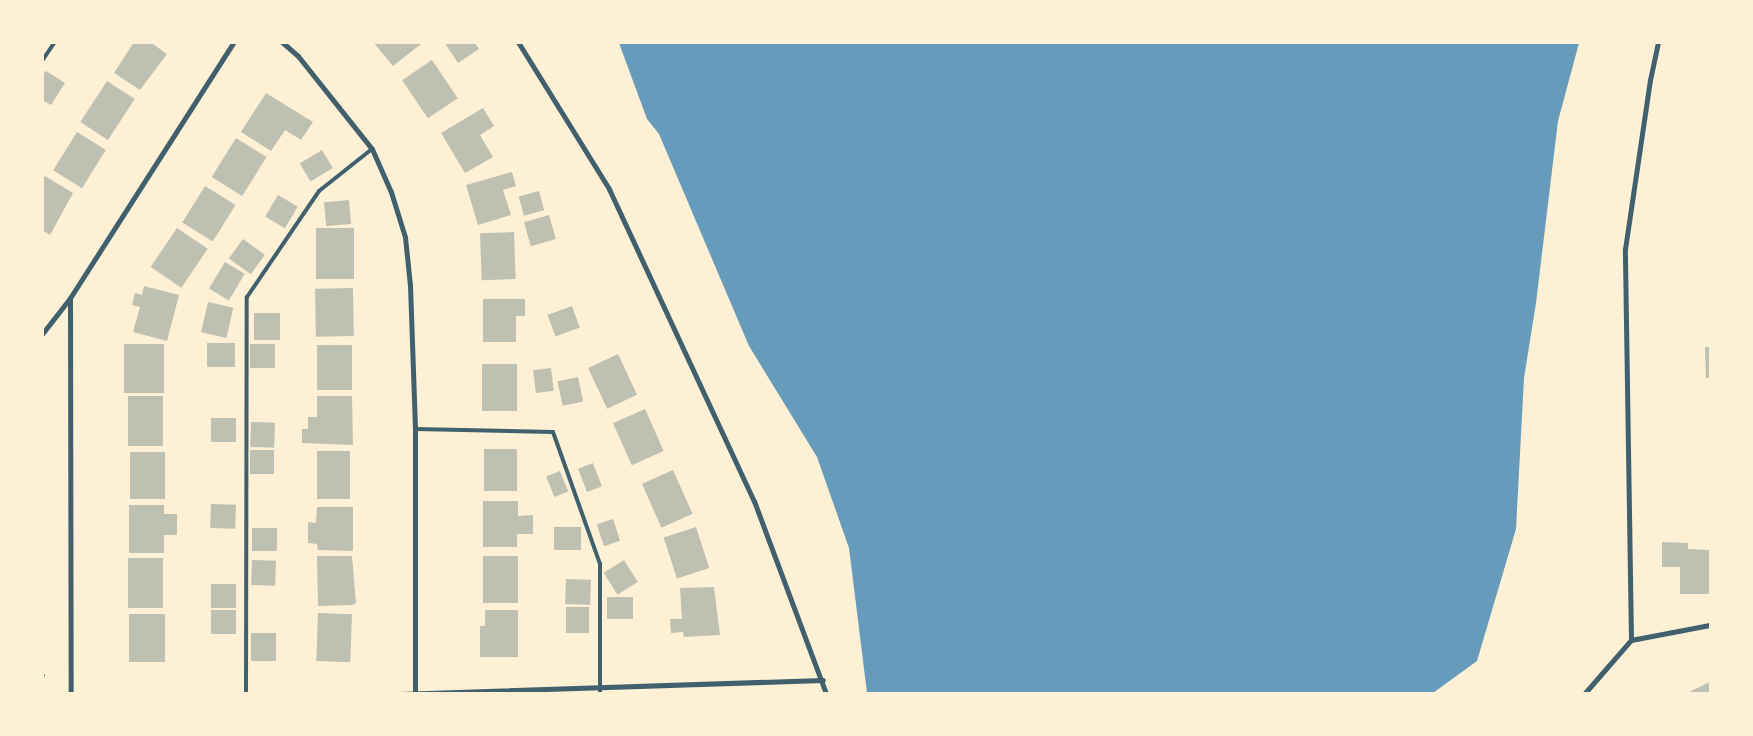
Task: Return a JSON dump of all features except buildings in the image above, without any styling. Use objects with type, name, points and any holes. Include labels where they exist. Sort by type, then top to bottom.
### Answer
[{"type":"street","points":[[42,334],[70,298],[234,42]]},
{"type":"street","points":[[282,42],[298,56],[372,149],[391,192],[405,237],[410,285],[415,428],[415,692]]},
{"type":"street","points":[[518,42],[609,189],[754,501],[826,694]]},
{"type":"street","points":[[1631,640],[1624,249],[1650,80],[1658,42]]},
{"type":"street","points":[[70,298],[71,694]]},
{"type":"street","points":[[1584,694],[1631,640],[1710,625]]},
{"type":"street","points":[[398,694],[415,692],[600,691],[822,680]]},
{"type":"lane","points":[[42,61],[55,42]]},
{"type":"lane","points":[[246,694],[248,296],[319,191],[372,149]]},
{"type":"lane","points":[[415,428],[553,432],[600,564],[600,691]]},
{"type":"water","points":[[619,43],[1579,43],[1558,121],[1536,303],[1524,378],[1516,529],[1477,661],[1433,693],[867,693],[849,548],[817,457],[749,346],[659,134],[647,119]]}]
